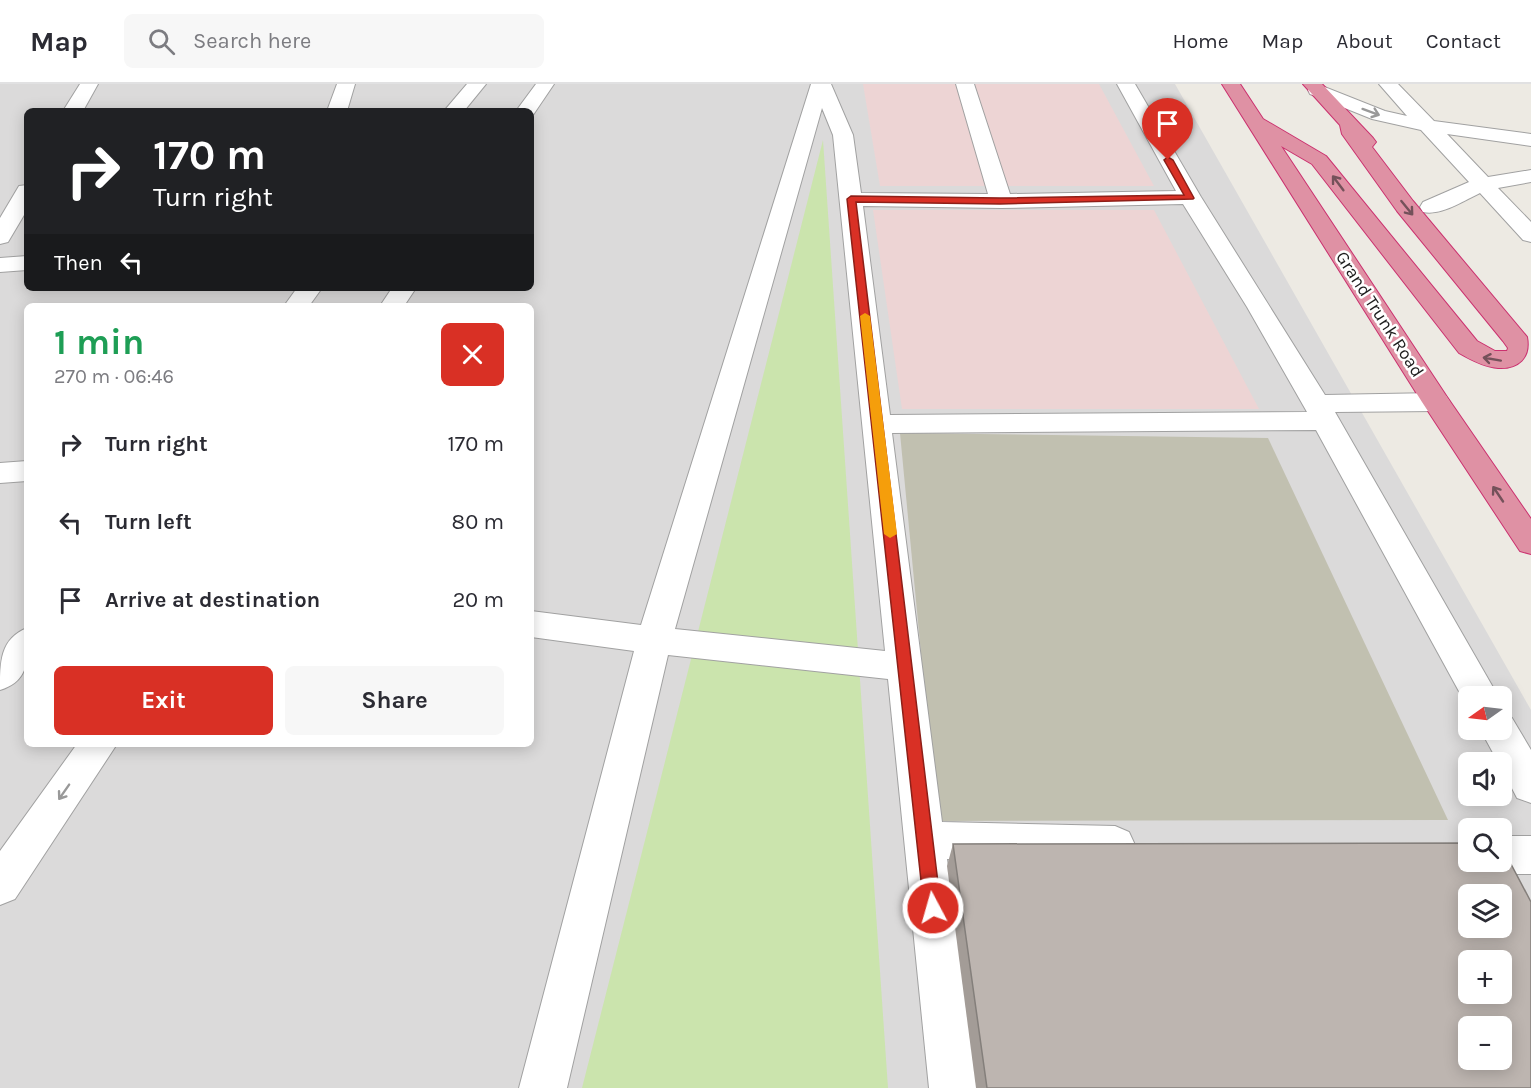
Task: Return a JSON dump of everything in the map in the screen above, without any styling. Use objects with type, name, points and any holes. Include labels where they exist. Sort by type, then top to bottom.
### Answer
[{"type":"highway","name":"Grand Trunk Road","points":[[1232,84],[1436,402],[1531,543]]},
{"type":"highway","points":[[1314,87],[1349,126],[1431,207],[1523,316]]},
{"type":"highway","points":[[1257,123],[1319,160],[1468,347],[1481,357],[1496,361],[1510,360],[1518,356],[1521,348],[1514,337],[1398,196],[1352,134],[1349,126]]},
{"type":"street","points":[[75,108],[89,84]]},
{"type":"street","points":[[338,108],[346,84]]},
{"type":"street","points":[[457,108],[477,84]]},
{"type":"street","points":[[528,108],[545,84]]},
{"type":"street","points":[[821,84],[843,135],[953,1088]]},
{"type":"street","points":[[543,1088],[654,640],[821,84]]},
{"type":"street","points":[[965,84],[1000,201]]},
{"type":"street","points":[[1126,84],[1190,198],[1259,307],[1320,412],[1474,686]]},
{"type":"street","points":[[1388,84],[1531,235]]},
{"type":"street","points":[[1314,87],[1379,115],[1428,126],[1531,140]]},
{"type":"street","points":[[1431,207],[1483,184],[1531,176]]},
{"type":"street","points":[[0,237],[24,196]]},
{"type":"street","points":[[851,199],[1000,201],[1190,198]]},
{"type":"street","points":[[0,265],[24,263]]},
{"type":"street","points":[[298,303],[308,291]]},
{"type":"street","points":[[878,424],[1320,412],[1436,402]]},
{"type":"street","points":[[0,473],[24,471]]},
{"type":"street","points":[[534,624],[654,640],[906,667]]},
{"type":"street","points":[[0,676],[24,646]]},
{"type":"street","points":[[1505,740],[1531,786]]},
{"type":"street","points":[[0,885],[96,747]]},
{"type":"street","points":[[925,840],[1150,846]]},
{"type":"street","points":[[1512,855],[1531,855]]},
{"type":"shaded area","points":[[0,84],[1175,84],[1531,710],[1531,1088],[0,1088]]},
{"type":"shaded area","points":[[863,84],[1099,84],[1154,186],[880,186]]},
{"type":"shaded area","points":[[873,210],[1154,210],[1259,409],[902,409]]},
{"type":"shaded area","points":[[900,433],[1268,438],[1448,820],[937,821]]},
{"type":"green space","points":[[823,140],[888,1088],[582,1088]]},
{"type":"building","points":[[1458,843],[1458,872],[1512,872],[1512,866],[1531,902],[1531,1088],[987,1088],[953,844]]},
{"type":"slow traffic","points":[[865,316],[890,534]]},
{"type":"route","points":[[933,908],[851,199],[1000,201],[1190,198],[1168,160]]}]
